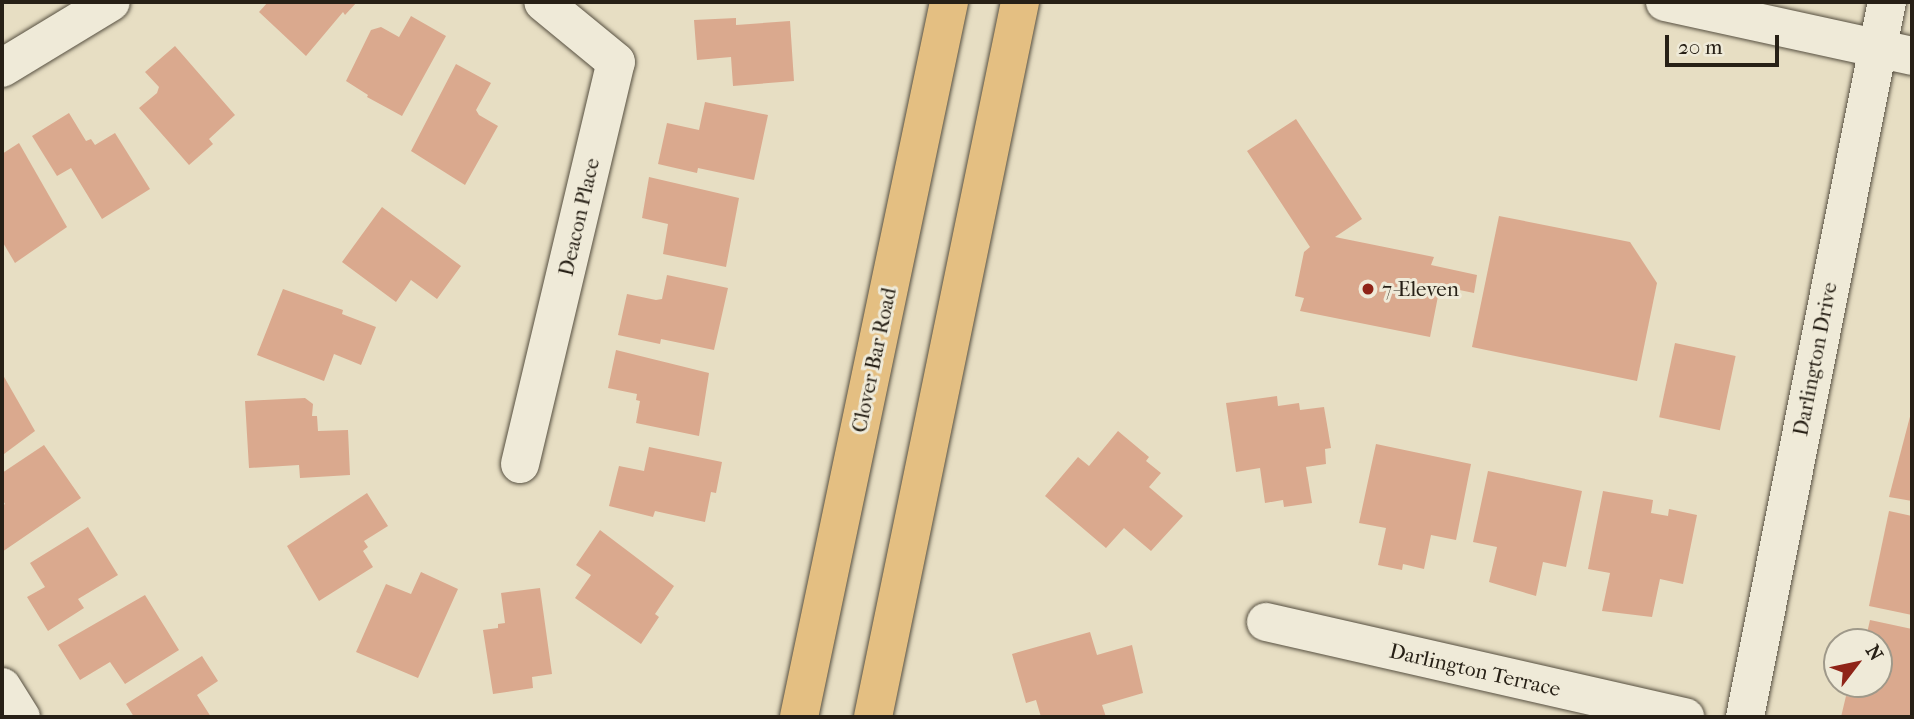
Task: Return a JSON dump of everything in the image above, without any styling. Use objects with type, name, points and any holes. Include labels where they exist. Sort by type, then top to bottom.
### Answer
[{"type":"main road","name":"Clover Bar Road","points":[[799,717],[949,2]]},
{"type":"main road","points":[[873,717],[1020,2]]},
{"type":"street","points":[[2,68],[111,2]]},
{"type":"street","name":"Deacon Place","points":[[520,464],[616,62],[544,2]]},
{"type":"street","points":[[1665,2],[1894,52]]},
{"type":"street","name":"Darlington Drive","points":[[1745,717],[1894,52],[1887,2]]},
{"type":"street","name":"Darlington Terrace","points":[[1266,622],[1685,717]]},
{"type":"street","points":[[2,687],[20,717]]},
{"type":"building","points":[[268,2],[357,2],[345,15],[343,12],[306,56],[259,12]]},
{"type":"building","points":[[411,16],[446,36],[402,116],[367,97],[368,95],[346,81],[371,30],[381,27],[399,37]]},
{"type":"building","points":[[736,18],[736,25],[790,21],[794,81],[733,86],[731,57],[697,60],[694,20]]},
{"type":"building","points":[[175,46],[235,115],[209,139],[213,144],[189,165],[139,108],[157,93],[159,87],[145,72]]},
{"type":"building","points":[[456,64],[491,83],[476,110],[479,115],[498,126],[465,185],[411,151]]},
{"type":"building","points":[[705,102],[768,115],[754,180],[698,168],[697,173],[658,164],[667,123],[699,130]]},
{"type":"building","points":[[69,113],[86,141],[91,139],[95,145],[115,133],[150,189],[102,219],[71,168],[57,176],[32,136]]},
{"type":"building","name":"7-Eleven","points":[[1296,119],[1362,219],[1335,237],[1434,257],[1431,265],[1477,275],[1474,293],[1440,286],[1430,337],[1300,311],[1304,298],[1295,296],[1304,252],[1310,247],[1247,151]]},
{"type":"building","points":[[19,143],[67,227],[15,263],[2,241],[2,154]]},
{"type":"building","points":[[649,177],[739,198],[726,267],[663,254],[668,224],[642,218]]},
{"type":"building","points":[[382,207],[461,266],[437,299],[411,280],[396,302],[342,262]]},
{"type":"building","points":[[1499,216],[1630,242],[1657,283],[1637,381],[1472,347]]},
{"type":"building","points":[[667,275],[728,288],[714,350],[661,339],[660,344],[618,335],[627,294],[662,299]]},
{"type":"building","points":[[283,289],[343,310],[342,314],[376,327],[361,365],[334,354],[324,381],[257,355]]},
{"type":"building","points":[[1675,343],[1736,356],[1720,430],[1659,417]]},
{"type":"building","points":[[616,350],[709,373],[699,436],[636,423],[640,401],[636,400],[637,394],[608,388]]},
{"type":"building","points":[[3,375],[35,431],[4,454],[2,453]]},
{"type":"building","points":[[1277,396],[1278,406],[1299,403],[1300,410],[1324,407],[1331,448],[1325,449],[1326,464],[1306,467],[1312,503],[1284,507],[1283,500],[1265,503],[1260,468],[1236,472],[1226,403]]},
{"type":"building","points":[[305,398],[313,404],[312,416],[317,416],[318,431],[348,430],[350,475],[300,478],[299,465],[249,468],[245,401]]},
{"type":"building","points":[[1912,409],[1912,501],[1889,497]]},
{"type":"building","points":[[1118,431],[1149,457],[1146,461],[1161,473],[1149,487],[1183,516],[1151,551],[1124,528],[1106,548],[1045,496],[1078,457],[1089,466]]},
{"type":"building","points":[[1376,444],[1471,464],[1456,540],[1431,535],[1424,569],[1403,564],[1402,570],[1378,565],[1386,528],[1359,523]]},
{"type":"building","points":[[44,445],[81,498],[2,552],[2,506],[5,504],[2,499],[2,473]]},
{"type":"building","points":[[649,447],[722,462],[716,493],[711,492],[705,522],[655,511],[653,517],[609,506],[619,466],[644,471]]},
{"type":"building","points":[[1488,471],[1582,491],[1566,567],[1543,562],[1536,596],[1489,582],[1497,547],[1473,542]]},
{"type":"building","points":[[1603,491],[1653,500],[1651,513],[1668,516],[1669,509],[1697,515],[1683,584],[1660,579],[1652,617],[1602,611],[1610,573],[1588,569]]},
{"type":"building","points":[[367,493],[388,526],[364,541],[368,547],[363,551],[373,567],[319,601],[287,546]]},
{"type":"building","points":[[1889,511],[1912,516],[1912,615],[1869,606]]},
{"type":"building","points":[[88,527],[118,575],[78,599],[84,608],[48,631],[27,597],[45,587],[30,563]]},
{"type":"building","points":[[600,530],[674,586],[655,614],[659,617],[641,644],[575,598],[591,575],[576,565]]},
{"type":"building","points":[[421,572],[458,589],[418,678],[356,652],[386,584],[411,594]]},
{"type":"building","points":[[540,588],[552,674],[532,677],[533,688],[493,694],[483,630],[498,628],[498,624],[505,623],[501,593]]},
{"type":"building","points":[[145,595],[179,650],[125,684],[110,662],[80,680],[58,645]]},
{"type":"building","points":[[1870,620],[1912,629],[1912,717],[1841,717],[1846,698],[1893,698],[1893,628],[1868,628]]},
{"type":"building","points":[[1090,632],[1097,655],[1132,645],[1143,693],[1102,705],[1106,717],[1041,717],[1036,700],[1026,703],[1012,654]]},
{"type":"building","points":[[202,656],[218,681],[197,695],[211,717],[134,717],[126,704]]},
{"type":"place","name":"7-Eleven","points":[[1368,289]]}]
